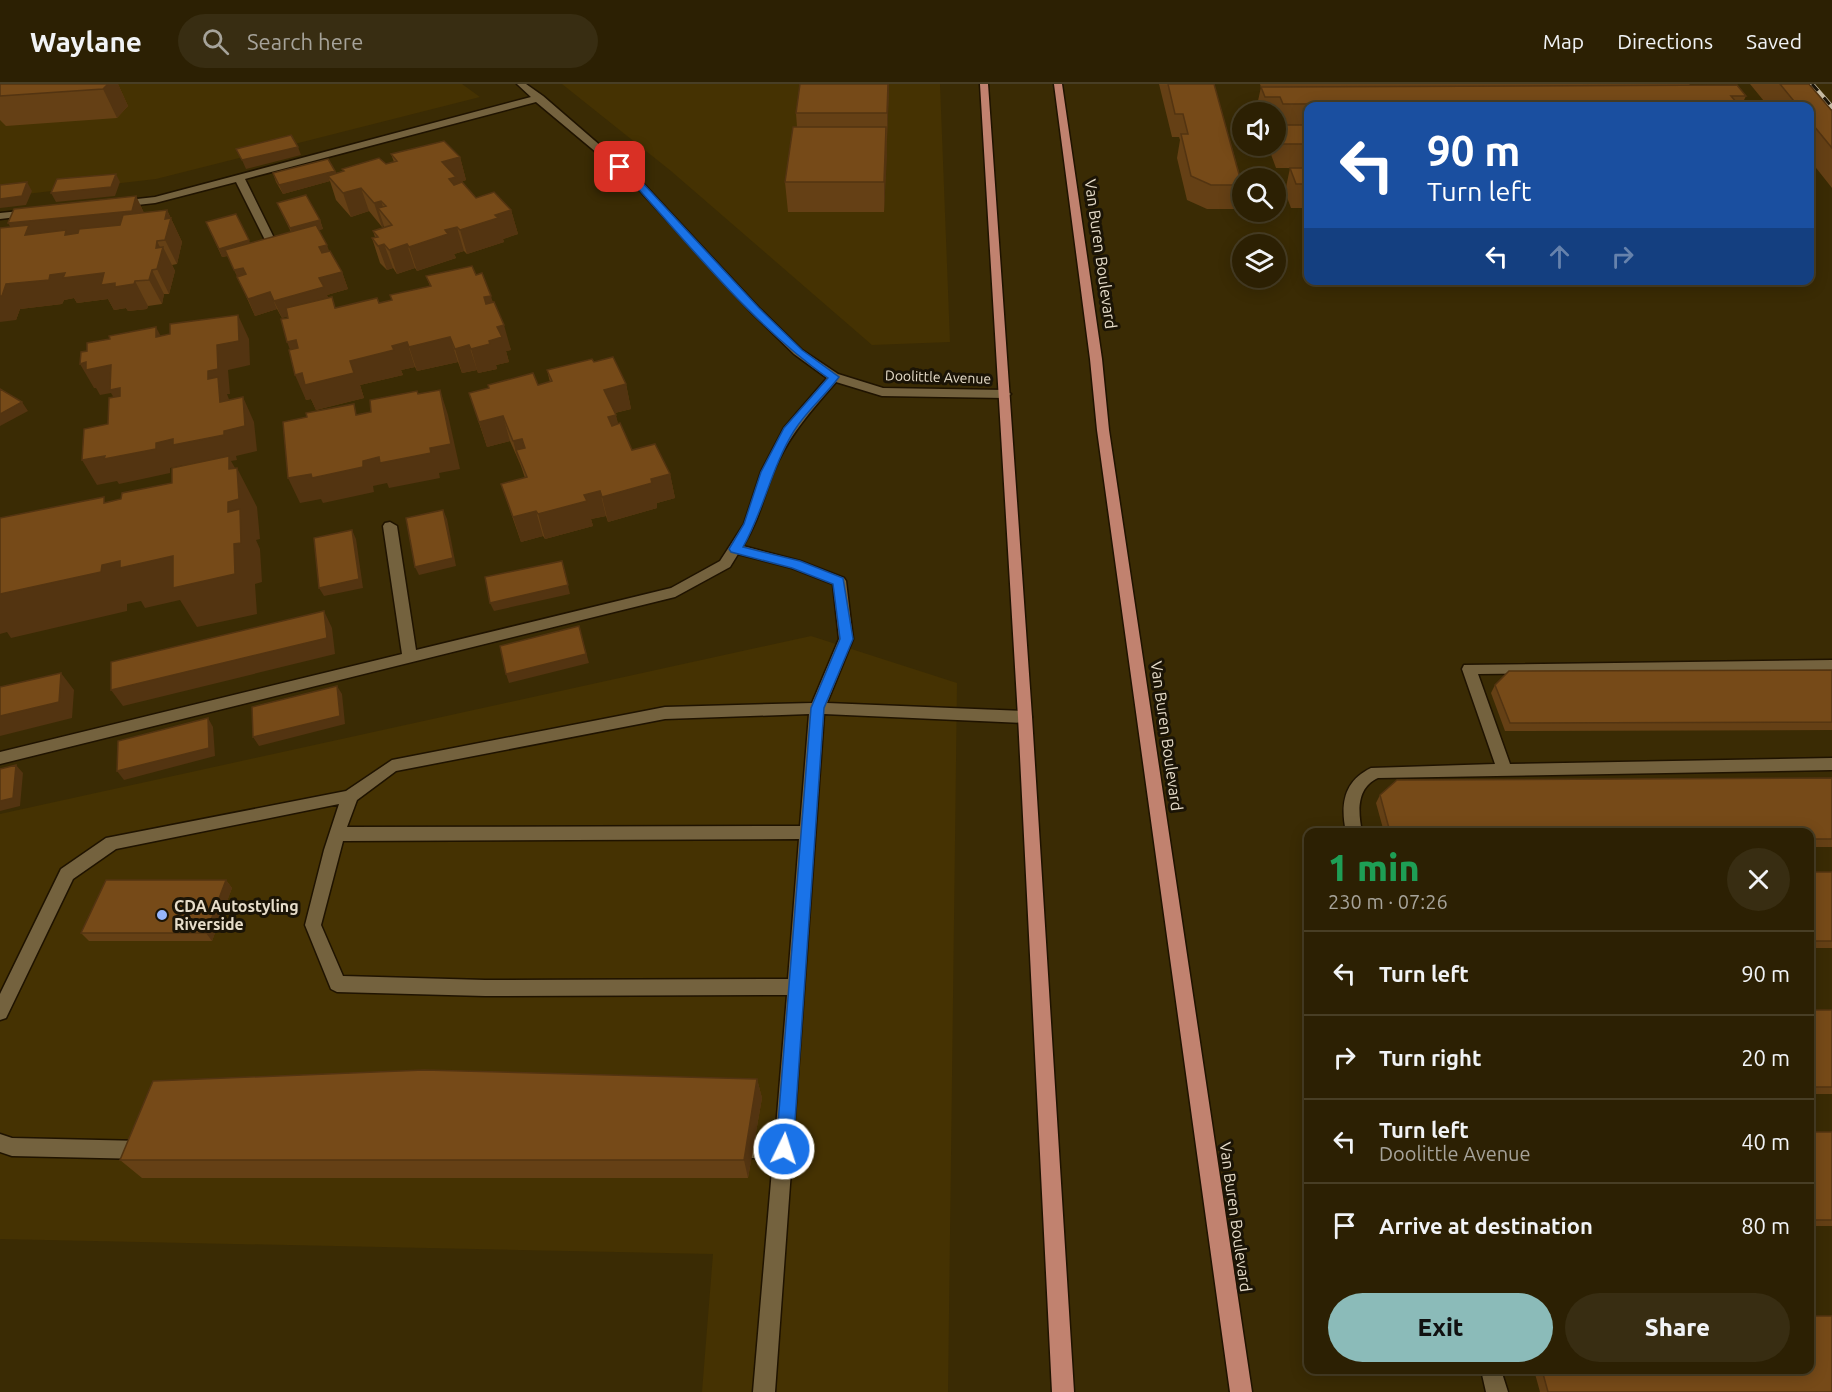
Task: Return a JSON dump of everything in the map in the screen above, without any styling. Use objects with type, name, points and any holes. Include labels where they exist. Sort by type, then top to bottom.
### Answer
[{"type":"main road","points":[[984,84],[1005,394],[1063,1392]]},
{"type":"main road","name":"Van Buren Boulevard","points":[[1058,84],[1106,454],[1241,1392]]},
{"type":"street","name":"Doolittle Avenue","points":[[521,84],[636,181],[755,310],[798,352],[834,377],[882,392],[1005,394]]},
{"type":"street","points":[[109,205],[155,200],[540,98]]},
{"type":"street","points":[[239,178],[272,244]]},
{"type":"street","points":[[0,216],[39,212]]},
{"type":"street","points":[[0,758],[675,592],[725,564],[750,524],[767,472],[790,428],[834,377]]},
{"type":"street","points":[[390,526],[410,657]]},
{"type":"street","points":[[735,549],[795,564],[838,581],[846,639],[818,708],[764,1392]]},
{"type":"street","points":[[1504,769],[1469,669],[1832,665]]},
{"type":"street","points":[[0,1012],[67,874],[112,843],[350,796],[392,766],[665,713],[818,708],[1024,717]]},
{"type":"street","points":[[1353,828],[1353,793],[1361,780],[1376,772],[1832,764]]},
{"type":"street","points":[[350,796],[313,925],[337,984],[484,988],[796,987]]},
{"type":"street","points":[[338,834],[808,832]]},
{"type":"street","points":[[0,1143],[12,1147],[153,1150]]},
{"type":"street","points":[[752,1149],[784,1149]]},
{"type":"street","points":[[1492,1374],[1497,1392]]},
{"type":"shaded area","points":[[0,84],[462,84],[480,97],[156,179],[0,197]]},
{"type":"shaded area","points":[[562,84],[940,84],[950,342],[872,345],[671,171]]},
{"type":"shaded area","points":[[811,636],[957,683],[948,1392],[702,1392],[713,1254],[0,1239],[0,814]]},
{"type":"building","points":[[0,84],[108,84],[103,89],[0,96]]},
{"type":"building","points":[[800,84],[888,84],[887,113],[796,113]]},
{"type":"building","points":[[1168,84],[1214,84],[1232,156],[1237,168],[1232,168],[1232,185],[1211,185],[1191,176],[1181,134],[1188,134],[1183,114],[1175,114]]},
{"type":"building","points":[[1780,84],[1809,84],[1832,111],[1832,148],[1814,126],[1814,102],[1795,102]]},
{"type":"building","points":[[1737,85],[1746,96],[1731,96],[1736,102],[1304,102],[1304,104],[1286,104],[1280,97],[1265,97],[1261,87]]},
{"type":"building","points":[[1286,125],[1304,125],[1304,144],[1286,144]]},
{"type":"building","points":[[793,127],[886,127],[884,182],[785,182]]},
{"type":"building","points":[[291,135],[298,147],[242,160],[236,149]]},
{"type":"building","points":[[444,141],[460,157],[442,162],[456,177],[449,179],[454,185],[462,182],[476,198],[494,192],[511,210],[495,215],[498,218],[460,230],[457,227],[445,230],[448,234],[409,247],[407,244],[389,250],[384,244],[378,246],[372,238],[378,237],[373,231],[392,225],[378,208],[386,206],[381,201],[374,203],[361,188],[343,193],[328,176],[344,171],[342,169],[379,158],[386,164],[397,161],[391,154]]},
{"type":"building","points":[[328,159],[335,171],[279,185],[273,173]]},
{"type":"building","points":[[1290,168],[1304,168],[1304,184],[1296,184]]},
{"type":"building","points":[[116,174],[111,187],[51,193],[57,179]]},
{"type":"building","points":[[27,182],[22,196],[0,199],[0,185]]},
{"type":"building","points":[[306,195],[320,220],[290,228],[277,203]]},
{"type":"building","points":[[136,196],[132,211],[8,223],[14,209]]},
{"type":"building","points":[[167,210],[165,219],[171,218],[165,240],[157,241],[156,248],[163,247],[157,269],[152,270],[149,280],[135,281],[134,284],[115,287],[115,283],[101,285],[104,273],[63,278],[65,273],[50,275],[49,280],[6,284],[0,296],[0,228],[29,225],[25,235],[66,230],[65,235],[78,233],[79,229],[120,225],[123,215]]},
{"type":"building","points":[[236,214],[249,240],[219,249],[206,222]]},
{"type":"building","points":[[316,225],[327,245],[319,247],[322,253],[330,251],[342,272],[319,278],[324,287],[274,301],[270,292],[248,299],[237,277],[246,274],[243,268],[234,270],[225,250]]},
{"type":"building","points":[[472,266],[476,275],[482,273],[491,296],[484,297],[486,304],[494,302],[504,325],[497,327],[502,337],[489,341],[490,344],[471,349],[469,345],[455,349],[450,337],[409,347],[407,342],[392,346],[394,350],[350,361],[354,373],[305,385],[302,373],[295,375],[289,350],[298,348],[296,340],[287,342],[281,319],[288,318],[286,308],[332,297],[335,308],[377,298],[379,303],[392,300],[390,295],[431,286],[426,276]]},
{"type":"building","points":[[238,315],[239,341],[217,345],[218,369],[208,371],[208,379],[218,377],[220,402],[243,397],[245,426],[224,431],[224,435],[173,445],[173,439],[156,443],[156,449],[104,459],[105,456],[82,460],[84,429],[108,424],[109,398],[120,396],[120,388],[110,390],[111,365],[86,370],[86,362],[80,364],[81,352],[87,351],[87,343],[110,339],[109,336],[156,327],[156,337],[170,334],[170,324]]},
{"type":"building","points":[[613,357],[626,384],[604,390],[616,415],[608,417],[612,426],[620,423],[632,450],[655,444],[670,474],[651,479],[652,483],[602,497],[600,491],[584,495],[587,501],[538,514],[536,511],[513,517],[501,484],[527,477],[516,450],[525,448],[522,439],[513,441],[503,416],[479,422],[469,393],[489,388],[488,385],[533,373],[538,385],[552,381],[547,370],[592,359],[594,362]]},
{"type":"building","points":[[0,389],[22,402],[0,414]]},
{"type":"building","points":[[440,390],[451,444],[430,448],[431,453],[380,463],[379,457],[363,461],[363,467],[312,478],[311,474],[288,478],[283,422],[307,417],[306,413],[354,404],[356,415],[371,412],[370,400],[417,391],[418,394]]},
{"type":"building","points":[[229,456],[229,469],[237,468],[239,499],[228,502],[228,512],[240,509],[241,543],[234,544],[235,574],[173,588],[173,556],[120,568],[120,561],[102,565],[101,572],[0,594],[0,518],[104,497],[104,503],[121,499],[122,493],[172,483],[172,468]]},
{"type":"building","points":[[443,510],[453,558],[415,567],[406,518]]},
{"type":"building","points":[[352,530],[359,579],[319,588],[314,538]]},
{"type":"building","points":[[562,561],[568,585],[490,603],[485,577]]},
{"type":"building","points":[[324,611],[327,638],[111,690],[111,662]]},
{"type":"building","points":[[579,626],[586,654],[506,674],[500,646]]},
{"type":"building","points":[[1832,670],[1832,722],[1510,723],[1495,685],[1509,671]]},
{"type":"building","points":[[61,673],[59,702],[0,716],[0,687]]},
{"type":"building","points":[[337,686],[340,716],[253,737],[252,707]]},
{"type":"building","points":[[208,718],[209,748],[117,771],[118,741]]},
{"type":"building","points":[[16,765],[13,798],[0,801],[0,769]]},
{"type":"building","points":[[1832,778],[1832,839],[1814,839],[1814,828],[1389,828],[1380,795],[1397,780]]},
{"type":"building","points":[[1814,872],[1832,872],[1832,941],[1814,941]]},
{"type":"building","name":"CDA Autostyling Riverside","points":[[106,880],[226,880],[206,933],[81,933]]},
{"type":"building","points":[[1814,1010],[1832,1010],[1832,1087],[1814,1087]]},
{"type":"building","points":[[424,1070],[757,1079],[744,1160],[120,1160],[153,1081]]},
{"type":"building","points":[[1814,1132],[1832,1132],[1832,1220],[1814,1220]]},
{"type":"building","points":[[1814,1316],[1832,1316],[1832,1392],[1548,1392],[1543,1374],[1814,1374]]},
{"type":"railway","points":[[1812,84],[1832,107]]},
{"type":"place","name":"CDA Autostyling Riverside","points":[[162,915]]},
{"type":"route","points":[[620,167],[636,181],[755,310],[798,352],[834,377],[790,428],[767,472],[750,524],[735,549],[795,564],[838,581],[846,639],[818,708],[784,1149]]}]
